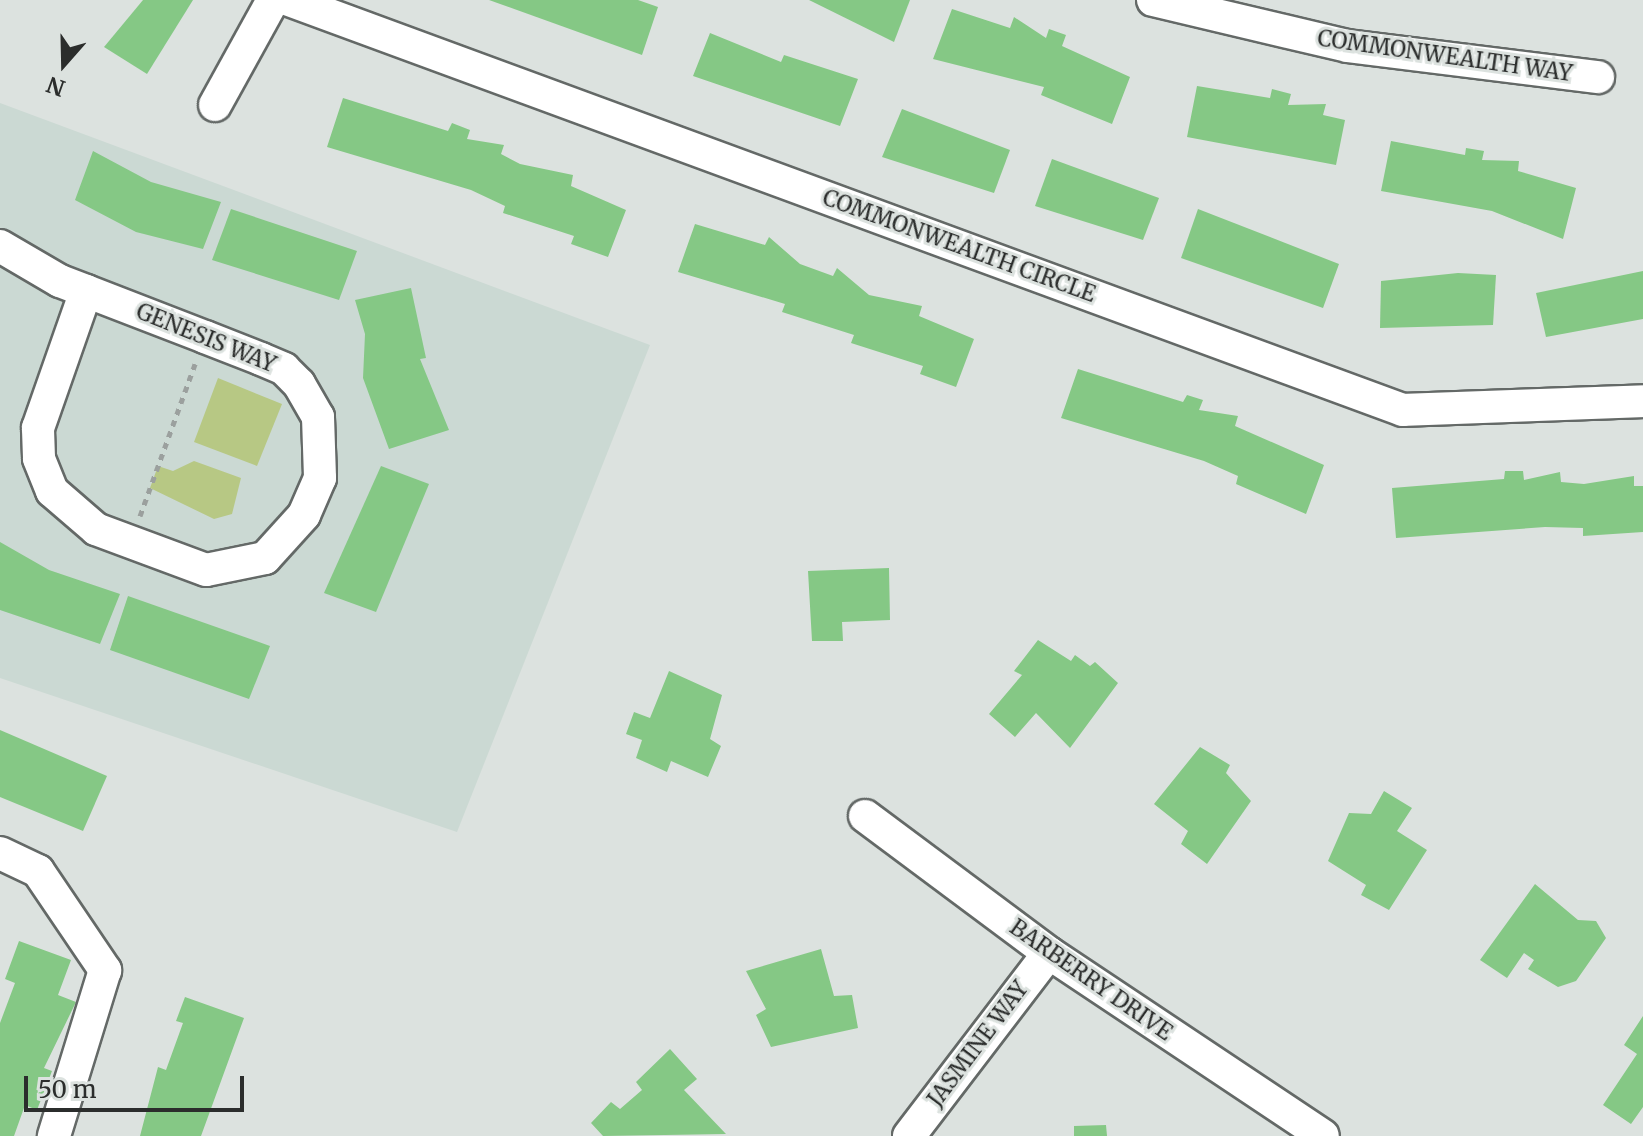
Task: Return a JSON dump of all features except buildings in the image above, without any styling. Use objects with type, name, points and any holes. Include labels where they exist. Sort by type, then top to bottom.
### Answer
[{"type":"street","points":[[215,105],[273,0]]},
{"type":"street","name":"COMMONWEALTH CIRCLE","points":[[289,0],[1403,410],[1643,401]]},
{"type":"street","name":"COMMONWEALTH WAY","points":[[1153,0],[1348,46],[1598,77]]},
{"type":"street","name":"GENESIS WAY","points":[[0,246],[86,291],[284,369],[299,384],[322,438],[314,496],[281,545],[237,569],[206,570],[130,543],[75,518],[52,491],[39,458],[43,408],[86,291]]},
{"type":"street","name":"BARBERRY DRIVE","points":[[865,816],[1049,953],[1323,1136]]},
{"type":"street","points":[[0,853],[38,871],[105,970],[54,1136]]},
{"type":"street","name":"JASMINE WAY","points":[[909,1136],[1049,953]]},
{"type":"path","points":[[130,543],[205,337]]},
{"type":"shaded area","points":[[0,103],[650,345],[457,832],[0,678]]},
{"type":"green space","points":[[218,378],[282,404],[257,466],[194,442]]},
{"type":"green space","points":[[194,461],[241,478],[232,514],[214,519],[150,488],[158,466],[173,471]]}]
